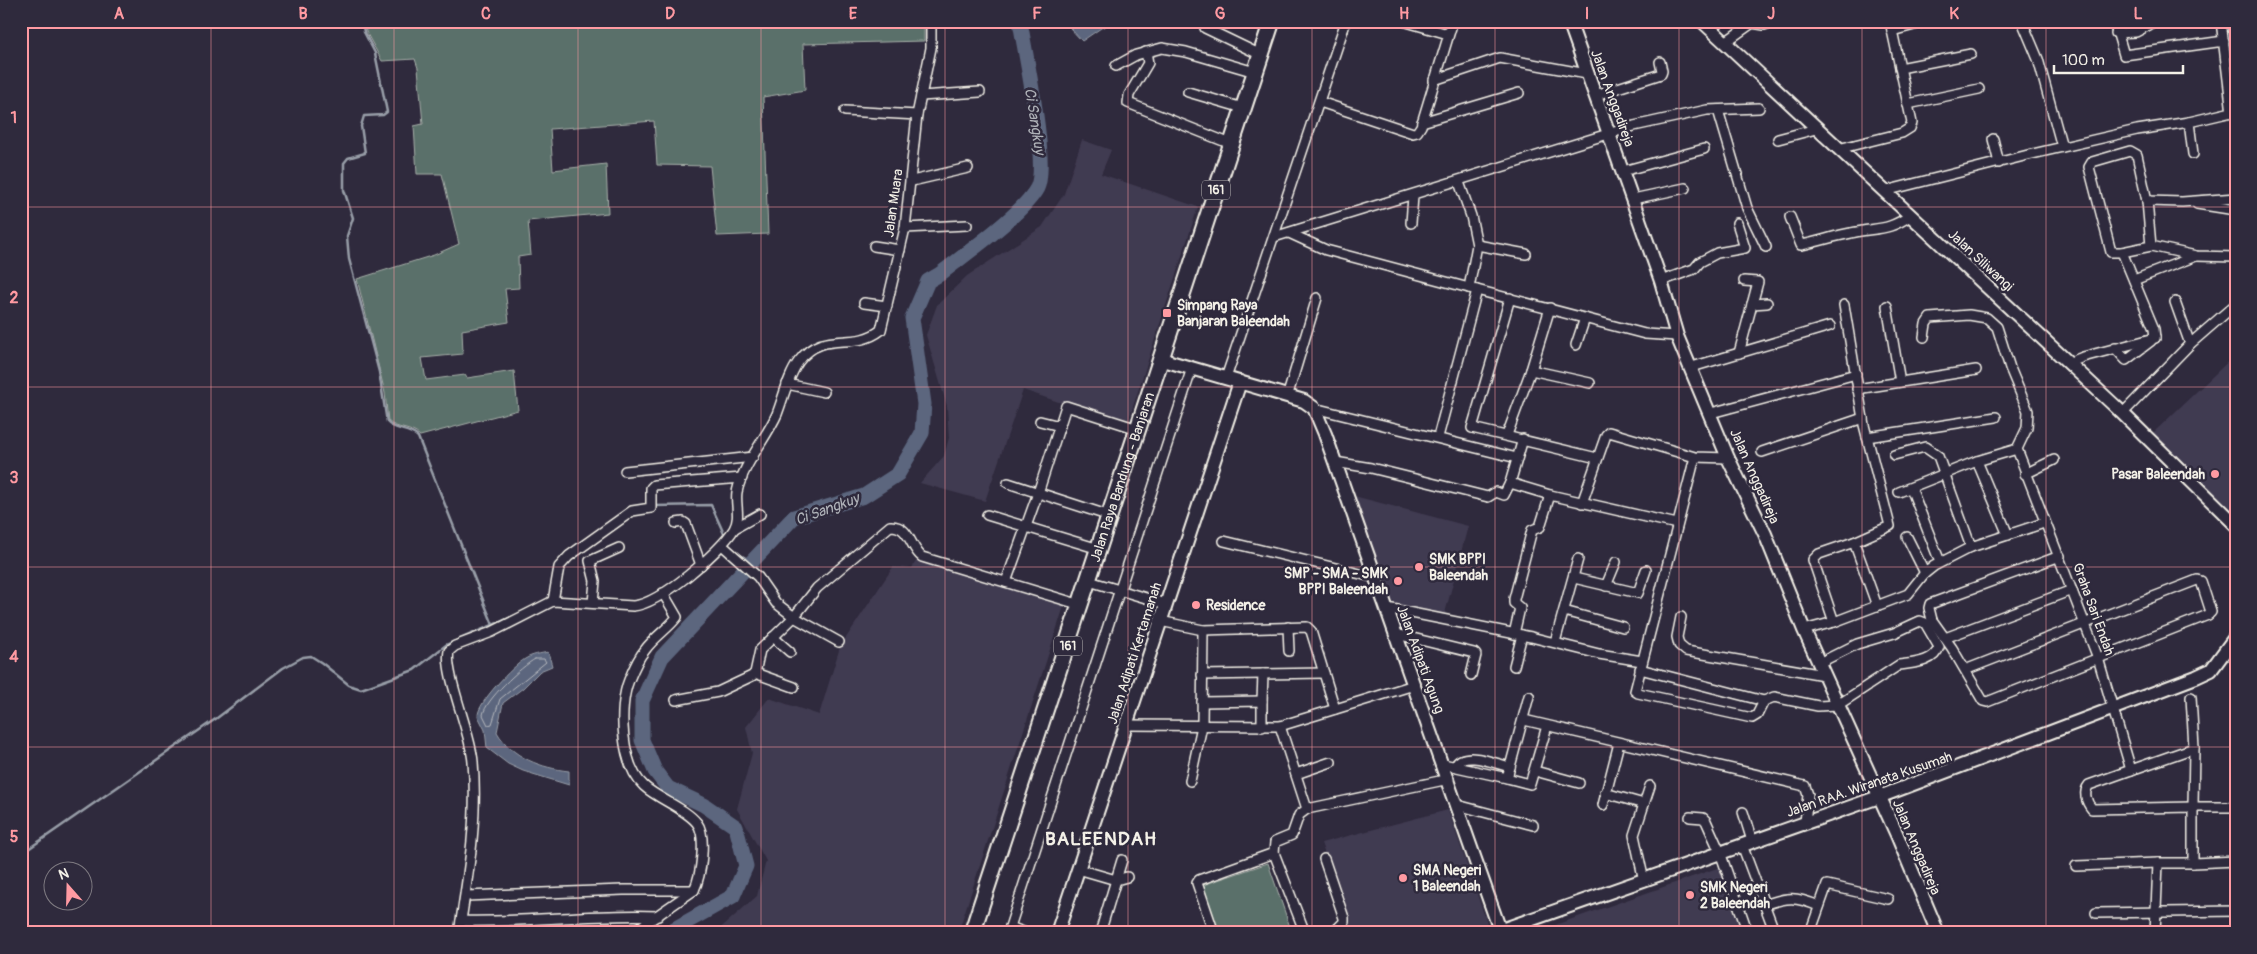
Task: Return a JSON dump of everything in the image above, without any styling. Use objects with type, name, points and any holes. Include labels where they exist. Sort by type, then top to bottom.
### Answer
[{"type":"main road","name":"Jalan Raya Bandung - Banjaran","points":[[972,933],[1272,21]]},
{"type":"main road","name":"Jalan Anggadireja","points":[[1569,21],[1661,281],[1672,336],[1692,367],[1728,458],[1765,534],[1804,630],[1938,933]]},
{"type":"main road","name":"Jalan Siliwangi","points":[[1702,21],[2123,413],[2236,525]]},
{"type":"main road","points":[[1160,359],[1288,394],[1314,408]]},
{"type":"main road","name":"Jalan Adipati Kertamanah","points":[[1057,933],[1240,382]]},
{"type":"main road","name":"Jalan Adipati Agung","points":[[1314,408],[1377,578],[1414,685],[1449,765],[1448,779],[1498,932]]},
{"type":"main road","name":"Jalan RAA. Wiranata Kusumah","points":[[1498,932],[1879,797],[2032,741],[2113,707],[2204,674],[2211,670],[2236,636]]},
{"type":"street","name":"Jalan Muara","points":[[787,384],[798,362],[806,352],[818,344],[852,341],[873,336],[881,330],[905,228],[912,181],[917,115],[931,48],[931,21]]},
{"type":"street","points":[[1226,378],[1346,21]]},
{"type":"street","points":[[1403,21],[1448,34]]},
{"type":"street","points":[[1320,102],[1413,133],[1419,130],[1453,21]]},
{"type":"street","points":[[1724,43],[1752,23],[1764,25],[1777,21]]},
{"type":"street","points":[[1838,149],[1902,133],[1910,128],[1912,123],[1891,26],[1929,21]]},
{"type":"street","points":[[2022,21],[2038,59],[2062,147]]},
{"type":"street","points":[[2114,21],[2116,33],[2124,54],[2224,41]]},
{"type":"street","points":[[2116,33],[2144,30],[2150,21]]},
{"type":"street","points":[[1885,191],[2137,130],[2189,122],[2234,112],[2221,21]]},
{"type":"street","points":[[1205,28],[1260,55]]},
{"type":"street","points":[[1116,66],[1146,52],[1166,48],[1255,72]]},
{"type":"street","points":[[1146,52],[1148,63],[1128,95],[1128,103],[1231,144]]},
{"type":"street","points":[[1900,68],[1972,54]]},
{"type":"street","points":[[1434,80],[1500,58],[1588,74]]},
{"type":"street","points":[[1596,95],[1661,74],[1660,62]]},
{"type":"street","points":[[1908,104],[1978,89]]},
{"type":"street","points":[[921,96],[980,92]]},
{"type":"street","points":[[1188,92],[1243,108]]},
{"type":"street","points":[[1422,122],[1518,93]]},
{"type":"street","points":[[1274,238],[1634,126],[1700,111],[1759,108]]},
{"type":"street","points":[[845,110],[917,115]]},
{"type":"street","points":[[1718,110],[1747,208],[1766,247]]},
{"type":"street","points":[[2189,122],[2193,154]]},
{"type":"street","points":[[1778,139],[1816,129]]},
{"type":"street","points":[[1993,139],[1999,163]]},
{"type":"street","points":[[1623,171],[1704,149]]},
{"type":"street","points":[[2151,246],[2148,201],[2138,159],[2134,152],[2130,151],[2090,164],[2109,249],[2115,253],[2151,246],[2196,256],[2236,257]]},
{"type":"street","points":[[912,181],[968,168]]},
{"type":"street","points":[[1438,437],[1473,289],[1477,245],[1471,216],[1459,182]]},
{"type":"street","points":[[1633,199],[1685,188]]},
{"type":"street","points":[[1411,223],[1412,196]]},
{"type":"street","points":[[2148,201],[2182,202],[2236,198]]},
{"type":"street","points":[[2182,202],[2229,209],[2236,207]]},
{"type":"street","points":[[1790,217],[1801,245],[1866,230],[1886,229],[1898,224],[1911,215]]},
{"type":"street","points":[[1661,281],[1694,269],[1700,262],[1716,253],[1745,248],[1737,223]]},
{"type":"street","points":[[905,228],[967,225]]},
{"type":"street","points":[[1289,233],[1326,250],[1645,334],[1672,336]]},
{"type":"street","points":[[1477,245],[1526,254]]},
{"type":"street","points":[[874,246],[900,250]]},
{"type":"street","points":[[2122,252],[2154,329],[2155,338]]},
{"type":"street","points":[[2134,280],[2196,256]]},
{"type":"street","points":[[1739,353],[1758,282],[1744,281]]},
{"type":"street","points":[[1288,394],[1317,298]]},
{"type":"street","points":[[1510,298],[1472,428],[1597,458]]},
{"type":"street","points":[[2175,302],[2190,344]]},
{"type":"street","points":[[864,303],[887,306]]},
{"type":"street","points":[[1752,304],[1767,303]]},
{"type":"street","points":[[2123,413],[2190,344],[2236,304]]},
{"type":"street","points":[[1834,622],[1813,560],[1820,554],[1885,529],[1888,516],[1867,437],[1854,421],[1857,389],[1851,376],[1844,305]]},
{"type":"street","points":[[1887,306],[1900,382]]},
{"type":"street","points":[[1507,435],[1531,370],[1550,308]]},
{"type":"street","points":[[1899,492],[1977,461],[2016,449],[2027,428],[2028,411],[2010,368],[1997,327],[1987,318],[1969,316],[1930,318],[1926,324],[1924,337]]},
{"type":"street","points":[[1576,345],[1585,318]]},
{"type":"street","points":[[1692,367],[1830,326]]},
{"type":"street","points":[[2068,363],[2155,338]]},
{"type":"street","points":[[2116,348],[2126,360],[2155,338]]},
{"type":"street","points":[[1026,933],[1009,930],[1192,368]]},
{"type":"street","points":[[1531,370],[1590,383]]},
{"type":"street","points":[[1857,389],[1976,370]]},
{"type":"street","points":[[1711,413],[1851,376]]},
{"type":"street","points":[[459,933],[466,896],[474,826],[472,756],[455,689],[450,651],[455,646],[492,632],[553,601],[637,606],[663,593],[686,578],[725,547],[735,528],[738,518],[737,493],[742,478],[777,412],[787,384],[824,392]]},
{"type":"street","points":[[1006,582],[1067,406],[1138,429]]},
{"type":"street","points":[[1314,408],[1517,458]]},
{"type":"street","points":[[1867,437],[1996,417]]},
{"type":"street","points":[[1040,421],[1060,426]]},
{"type":"street","points":[[1762,452],[1854,421]]},
{"type":"street","points":[[1582,502],[1606,435],[1611,432],[1696,457],[1728,458]]},
{"type":"street","points":[[1335,462],[1371,468],[1488,497],[1496,492],[1504,494],[1510,483],[1523,439]]},
{"type":"street","points":[[1894,455],[1925,447],[1938,456],[1971,547]]},
{"type":"street","name":"Graha Sari Endah","points":[[2016,449],[2044,523],[2060,556],[2098,658],[2131,770]]},
{"type":"street","points":[[625,471],[753,456]]},
{"type":"street","points":[[1696,457],[1634,688],[1638,693],[1752,718],[1757,715],[1766,700]]},
{"type":"street","points":[[2025,474],[2054,460]]},
{"type":"street","points":[[1977,461],[2008,535]]},
{"type":"street","points":[[553,601],[559,567],[569,556],[632,511],[651,508],[651,488],[654,485],[742,478]]},
{"type":"street","points":[[1008,483],[1110,516]]},
{"type":"street","points":[[1510,483],[1550,495],[1677,524]]},
{"type":"street","points":[[1911,488],[1940,562]]},
{"type":"street","points":[[1514,666],[1520,608],[1514,603],[1514,600],[1532,530],[1540,527],[1550,495]]},
{"type":"street","points":[[735,528],[760,514]]},
{"type":"street","points":[[987,515],[1027,525],[1099,549]]},
{"type":"street","points":[[676,523],[683,522],[686,524],[701,565]]},
{"type":"street","points":[[1804,630],[1834,622],[1877,606],[1911,590],[1925,573],[1940,562],[1971,547],[2044,523]]},
{"type":"street","points":[[755,673],[760,650],[794,617],[816,588],[884,529],[892,526],[908,535],[916,551],[922,557],[1081,605]]},
{"type":"street","points":[[1907,537],[1925,573]]},
{"type":"street","points":[[1224,541],[1377,578]]},
{"type":"street","points":[[1854,542],[1877,606]]},
{"type":"street","points":[[725,547],[758,577],[776,603],[794,617],[839,642]]},
{"type":"street","points":[[593,603],[595,581],[590,562],[619,548]]},
{"type":"street","points":[[1965,670],[2197,580],[2201,581],[2210,614],[1987,702],[1983,701],[1932,620],[1930,604],[2060,556]]},
{"type":"street","points":[[1555,642],[1578,559]]},
{"type":"street","points":[[1606,586],[1616,562]]},
{"type":"street","points":[[1574,578],[1638,593],[1646,570]]},
{"type":"street","points":[[1089,581],[1166,604]]},
{"type":"street","points":[[1945,638],[2072,590]]},
{"type":"street","points":[[632,933],[694,890],[702,858],[700,828],[692,818],[644,786],[638,779],[629,758],[623,731],[624,700],[635,668],[645,649],[677,617],[663,593]]},
{"type":"street","points":[[1387,608],[1555,642],[1766,700],[1774,697],[1818,706],[1838,705],[1899,665],[1910,665],[1930,658],[1938,652],[1938,643],[1924,623],[1920,621],[1894,633],[1857,644],[1822,669],[1686,651],[1679,645],[1677,637],[1681,617]]},
{"type":"street","points":[[1564,611],[1623,627]]},
{"type":"street","points":[[1160,621],[1202,630],[1288,627],[1306,627],[1310,629],[1335,709]]},
{"type":"street","points":[[1288,627],[1289,651]]},
{"type":"street","points":[[1190,781],[1202,726],[1202,630]]},
{"type":"street","points":[[1396,634],[1474,653],[1476,655],[1471,675]]},
{"type":"street","points":[[774,637],[790,652]]},
{"type":"street","points":[[676,700],[718,692],[755,673],[794,687]]},
{"type":"street","points":[[1202,675],[1324,673]]},
{"type":"street","points":[[1262,727],[1263,674]]},
{"type":"street","points":[[1126,726],[1280,726],[1414,685]]},
{"type":"street","points":[[1507,778],[1529,696]]},
{"type":"street","points":[[2191,697],[2194,748],[2193,863]]},
{"type":"street","points":[[1202,702],[1262,701]]},
{"type":"street","points":[[1524,720],[1805,786],[1808,795],[1805,822]]},
{"type":"street","points":[[1280,726],[1307,808]]},
{"type":"street","points":[[1449,765],[1529,785],[1536,772],[1547,726]]},
{"type":"street","points":[[1603,805],[1619,743]]},
{"type":"street","points":[[2194,748],[2087,787],[2086,802],[2092,809],[2236,807]]},
{"type":"street","points":[[1449,765],[1469,757],[1510,767]]},
{"type":"street","points":[[1296,774],[1331,762]]},
{"type":"street","points":[[1536,772],[1579,783]]},
{"type":"street","points":[[1304,933],[1274,853],[1275,842],[1292,835],[1299,815],[1307,808],[1448,779]]},
{"type":"street","points":[[1644,881],[1634,834],[1650,786]]},
{"type":"street","points":[[1605,793],[1644,804]]},
{"type":"street","points":[[1457,804],[1533,825]]},
{"type":"street","points":[[1743,812],[1747,843],[1775,933]]},
{"type":"street","points":[[1690,817],[1705,819],[1720,852],[1748,933]]},
{"type":"street","points":[[1214,933],[1197,883],[1200,880],[1274,853]]},
{"type":"street","points":[[1324,858],[1344,918],[1344,922],[1333,933]]},
{"type":"street","points":[[1100,933],[1122,860]]},
{"type":"street","points":[[2076,866],[2236,861]]},
{"type":"street","points":[[2155,933],[2158,863]]},
{"type":"street","points":[[1078,869],[1116,880],[1127,877]]},
{"type":"street","points":[[1810,933],[1828,884],[1888,899]]},
{"type":"street","points":[[466,896],[623,890],[694,890]]},
{"type":"street","points":[[1765,905],[1781,898],[1791,897],[1819,906]]},
{"type":"street","points":[[2096,913],[2156,914],[2236,911]]},
{"type":"street","points":[[461,921],[530,921],[615,915],[658,916]]},
{"type":"shaded area","points":[[1082,140],[1111,150],[1101,174],[1198,207],[1127,425],[1023,390],[985,501],[920,483],[944,456],[949,438],[947,406],[926,335],[937,305],[967,276],[1042,227],[1064,194]]},
{"type":"shaded area","name":"Pasar Baleendah","points":[[2236,354],[2236,515],[2153,433]]},
{"type":"shaded area","name":"SMK BPPI Baleendah","points":[[1354,496],[1468,526],[1444,617],[1395,608]]},
{"type":"shaded area","points":[[919,556],[1066,600],[958,933],[715,933],[757,896],[766,861],[737,809],[752,753],[746,727],[769,698],[819,715],[840,647],[893,567],[912,568]]},
{"type":"shaded area","name":"SMA Negeri 1 Baleendah","points":[[1448,810],[1488,926],[1470,933],[1350,933],[1346,914],[1321,843]]},
{"type":"shaded area","name":"SMK Negeri 2 Baleendah","points":[[1726,865],[1752,933],[1534,933],[1558,924]]},
{"type":"green space","points":[[364,21],[833,21],[836,24],[924,21],[924,41],[803,44],[805,90],[763,97],[768,234],[717,236],[710,166],[657,165],[654,121],[550,129],[553,170],[606,164],[608,213],[528,221],[531,255],[518,257],[519,288],[505,289],[509,322],[462,330],[463,354],[422,358],[426,380],[465,375],[467,378],[514,371],[518,410],[420,436],[388,421],[385,393],[357,279],[434,255],[459,244],[442,174],[417,174],[414,126],[423,124],[418,68],[415,59],[382,61],[366,32]]},
{"type":"green space","points":[[1268,863],[1292,933],[1216,933],[1200,886]]},
{"type":"water","points":[[1078,21],[1117,21],[1101,28],[1082,41],[1070,28]]},
{"type":"water","points":[[548,652],[552,666],[540,671],[523,688],[503,703],[497,732],[511,749],[528,760],[548,767],[569,771],[569,785],[523,771],[508,764],[487,748],[485,730],[478,716],[479,710],[489,694],[512,669],[528,657]]},
{"type":"waterway","points":[[362,21],[364,32],[375,53],[387,112],[383,115],[364,116],[361,126],[365,153],[348,158],[344,163],[344,190],[353,218],[347,236],[349,259],[379,372],[387,422],[418,437],[493,625]]},
{"type":"waterway","name":"Ci Sangkuy","points":[[667,933],[733,896],[746,866],[736,827],[704,805],[668,788],[655,771],[642,740],[642,701],[662,657],[794,517],[864,496],[898,474],[922,433],[924,404],[912,318],[928,281],[940,274],[1007,221],[1020,209],[1037,188],[1040,175],[1038,133],[1020,21]]},
{"type":"waterway","points":[[653,506],[711,505],[725,536]]},
{"type":"waterway","points":[[734,551],[752,562]]},
{"type":"waterway","points":[[21,854],[217,718],[283,668],[303,657],[311,656],[349,685],[361,689],[414,670],[446,645],[514,616]]},
{"type":"place","name":"Simpang Raya Banjaran Baleendah","points":[[1167,313]]},
{"type":"place","name":"Pasar Baleendah","points":[[2215,474]]},
{"type":"place","name":"SMK BPPI Baleendah","points":[[1419,567]]},
{"type":"place","name":"SMP - SMA - SMK BPPI Baleendah","points":[[1398,581]]},
{"type":"place","name":"Residence","points":[[1196,605]]},
{"type":"place","name":"SMA Negeri 1 Baleendah","points":[[1403,878]]},
{"type":"place","name":"SMK Negeri 2 Baleendah","points":[[1690,895]]},
{"type":"district","name":"BALEENDAH","points":[[1101,838]]}]
